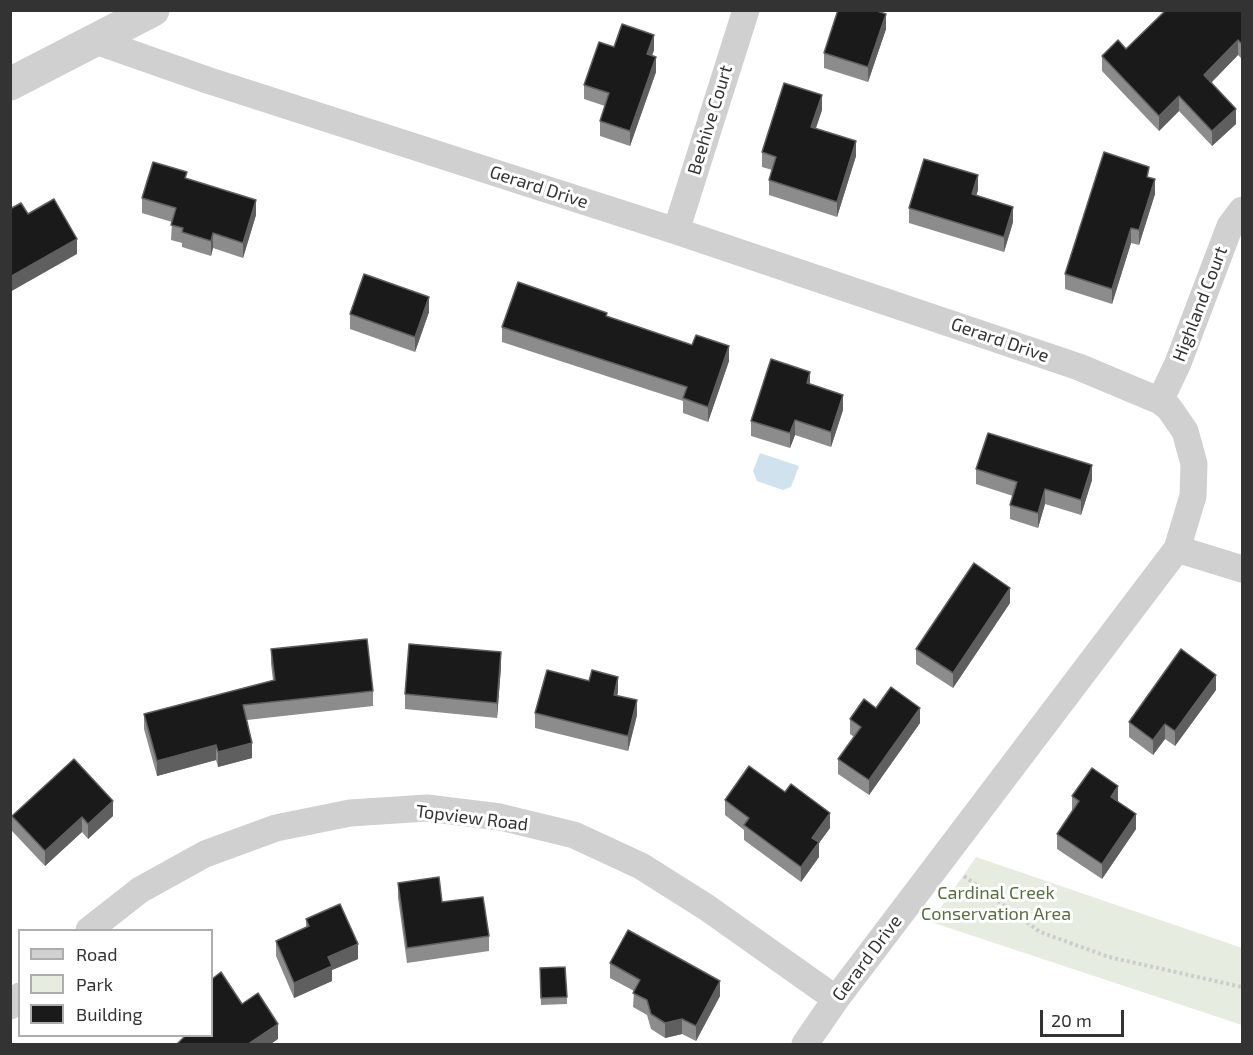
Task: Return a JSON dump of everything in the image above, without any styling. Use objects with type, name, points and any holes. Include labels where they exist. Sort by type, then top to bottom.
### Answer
[{"type":"street","points":[[10,84],[153,10]]},
{"type":"street","name":"Beehive Court","points":[[676,231],[746,10]]},
{"type":"street","name":"Gerard Drive","points":[[96,41],[229,87],[676,231],[1079,367],[1160,400],[1169,408],[1185,431],[1194,464],[1193,495],[1177,549],[836,999],[805,1044]]},
{"type":"street","name":"Highland Court","points":[[1160,400],[1178,363],[1230,226],[1242,210]]},
{"type":"street","points":[[1177,549],[1242,569]]},
{"type":"street","name":"Topview Road","points":[[90,929],[140,890],[205,854],[276,828],[350,813],[427,808],[500,817],[574,835],[641,866],[706,907],[836,999]]},
{"type":"path","points":[[942,860],[1040,932],[1109,957],[1242,987]]},
{"type":"green space","name":"Cardinal Creek Conservation Area","points":[[976,857],[1242,948],[1242,1025],[931,922]]},
{"type":"water","points":[[760,453],[799,466],[791,487],[783,490],[757,481],[753,471]]},
{"type":"building","points":[[838,10],[874,10],[886,14],[868,67],[824,53]]},
{"type":"building","points":[[1166,10],[1242,10],[1242,44],[1238,40],[1204,75],[1236,109],[1212,131],[1179,96],[1159,116],[1102,56],[1118,40],[1126,49]]},
{"type":"building","points":[[622,24],[654,35],[647,54],[656,57],[630,131],[600,121],[609,93],[584,85],[599,42],[614,47]]},
{"type":"building","points":[[784,83],[822,95],[811,127],[856,141],[837,202],[769,180],[776,157],[762,152]]},
{"type":"building","points":[[1104,152],[1149,167],[1147,177],[1155,179],[1139,230],[1131,228],[1112,289],[1065,274]]},
{"type":"building","points":[[924,159],[978,175],[972,194],[1013,207],[1004,237],[909,208]]},
{"type":"building","points":[[153,162],[187,172],[185,178],[256,200],[243,243],[213,233],[211,241],[182,232],[183,228],[171,225],[176,208],[142,198]]},
{"type":"building","points":[[54,199],[77,239],[10,277],[10,209],[21,203],[28,214]]},
{"type":"building","points":[[364,274],[429,297],[415,337],[350,314]]},
{"type":"building","points":[[518,282],[607,313],[606,316],[692,345],[696,335],[729,346],[708,407],[683,398],[687,387],[502,327]]},
{"type":"building","points":[[771,359],[810,372],[807,383],[843,395],[831,432],[795,420],[790,433],[751,421]]},
{"type":"building","points":[[988,433],[1092,465],[1081,500],[1045,489],[1038,513],[1010,505],[1017,482],[976,469]]},
{"type":"building","points":[[974,563],[1010,588],[953,673],[916,649]]},
{"type":"building","points":[[367,639],[373,691],[243,705],[252,743],[218,752],[216,745],[157,761],[144,714],[275,680],[271,649]]},
{"type":"building","points":[[409,644],[501,652],[497,703],[405,694]]},
{"type":"building","points":[[1181,649],[1216,675],[1175,731],[1165,724],[1153,740],[1129,722]]},
{"type":"building","points":[[547,670],[589,681],[592,670],[618,677],[614,695],[637,700],[628,736],[535,713]]},
{"type":"building","points":[[891,687],[920,708],[869,780],[838,759],[861,727],[850,719],[864,699],[876,708]]},
{"type":"building","points":[[74,759],[113,801],[88,824],[82,817],[45,851],[12,816]]},
{"type":"building","points":[[749,766],[785,792],[791,784],[830,813],[812,838],[819,842],[801,867],[744,825],[749,818],[725,800]]},
{"type":"building","points":[[1092,768],[1118,786],[1111,797],[1136,814],[1102,864],[1057,834],[1079,801],[1072,796]]},
{"type":"building","points":[[439,877],[442,902],[483,897],[489,936],[407,948],[398,883]]},
{"type":"building","points":[[340,904],[358,944],[328,957],[332,966],[294,983],[276,941],[309,926],[306,919]]},
{"type":"building","points":[[628,930],[720,981],[696,1026],[682,1019],[665,1023],[651,1014],[647,1000],[633,993],[640,980],[610,963]]},
{"type":"building","points":[[565,967],[567,997],[541,998],[540,968]]},
{"type":"building","points":[[221,972],[242,1004],[258,993],[278,1024],[248,1044],[177,1044],[184,1037],[213,1037],[213,978]]}]
